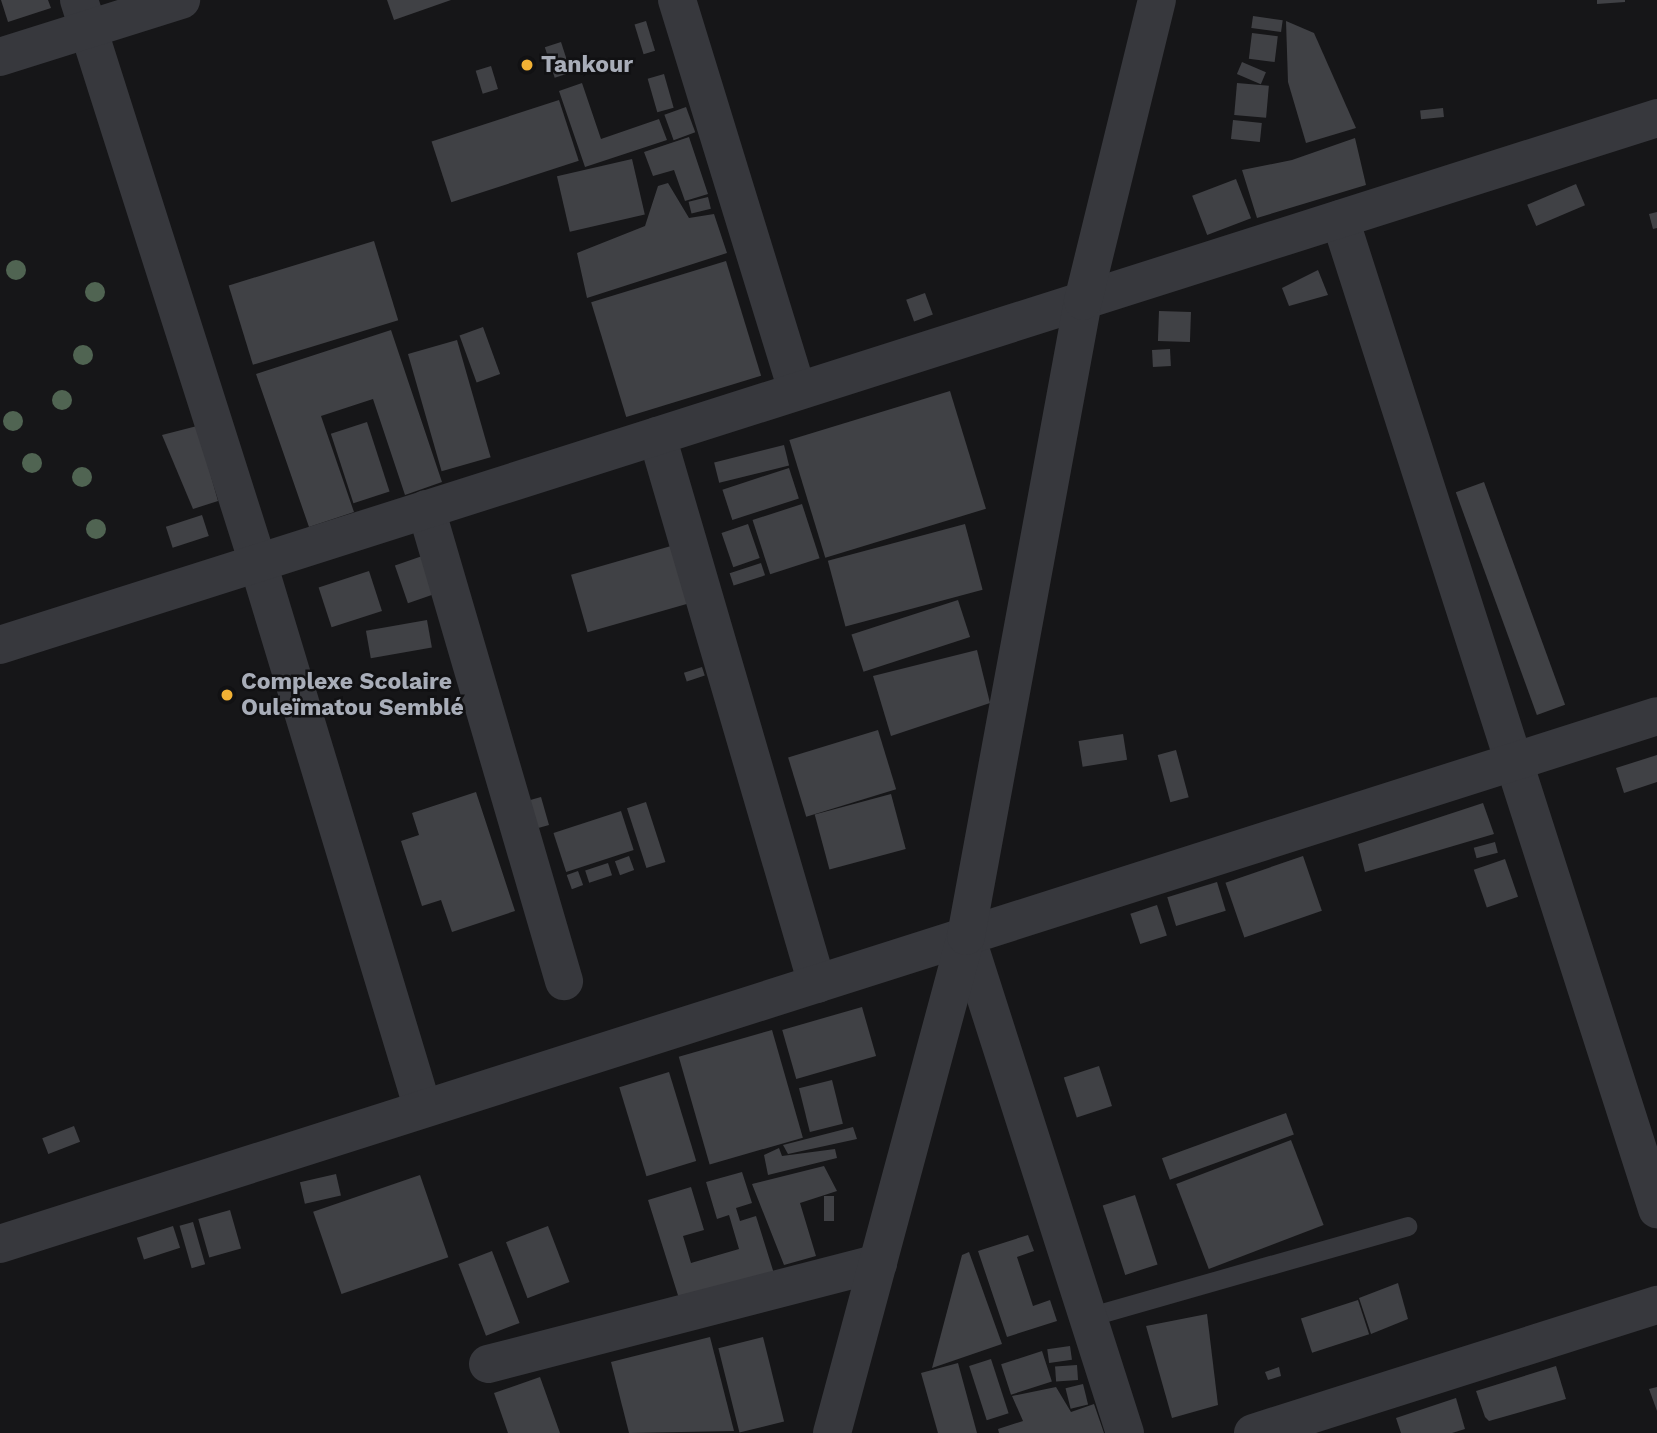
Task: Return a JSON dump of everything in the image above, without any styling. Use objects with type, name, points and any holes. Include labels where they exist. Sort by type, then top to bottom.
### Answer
[{"type":"street","points":[[0,57],[83,15],[181,0]]},
{"type":"street","points":[[677,0],[797,391]]},
{"type":"street","points":[[832,1433],[966,936],[1083,301],[1157,0]]},
{"type":"street","points":[[83,15],[258,562],[423,1109]]},
{"type":"street","points":[[0,645],[1657,118]]},
{"type":"street","points":[[1340,219],[1657,1209]]},
{"type":"street","points":[[657,436],[817,984]]},
{"type":"street","points":[[426,509],[564,981]]},
{"type":"street","points":[[0,1244],[1657,716]]},
{"type":"street","points":[[966,936],[1125,1433]]},
{"type":"street","points":[[488,1363],[878,1263]]},
{"type":"street","points":[[1253,1433],[1657,1306]]},
{"type":"lane","points":[[1088,1317],[1407,1226]]},
{"type":"building","points":[[1,0],[48,0],[51,8],[8,22]]},
{"type":"building","points":[[387,0],[451,0],[394,20]]},
{"type":"building","points":[[1597,0],[1625,0],[1625,2],[1597,4]]},
{"type":"building","points":[[1253,16],[1283,20],[1281,32],[1251,28]]},
{"type":"building","points":[[646,21],[655,51],[644,54],[635,25]]},
{"type":"building","points":[[1286,21],[1314,33],[1356,128],[1306,143],[1288,82]]},
{"type":"building","points":[[1252,33],[1278,36],[1275,62],[1249,59]]},
{"type":"building","points":[[561,42],[571,72],[555,78],[545,47]]},
{"type":"building","points":[[1242,62],[1266,72],[1261,84],[1237,74]]},
{"type":"building","points":[[491,66],[498,89],[483,94],[476,71]]},
{"type":"building","points":[[664,74],[674,108],[657,112],[648,79]]},
{"type":"building","points":[[582,83],[601,139],[659,119],[667,140],[585,167],[559,91]]},
{"type":"building","points":[[1237,83],[1269,86],[1266,118],[1234,115]]},
{"type":"building","points":[[559,100],[579,161],[451,202],[432,141]]},
{"type":"building","points":[[686,107],[695,132],[674,140],[664,115]]},
{"type":"building","points":[[1443,108],[1444,117],[1421,119],[1420,110]]},
{"type":"building","points":[[1233,120],[1262,123],[1260,142],[1231,139]]},
{"type":"building","points":[[689,137],[708,194],[685,201],[674,170],[653,176],[644,152]]},
{"type":"building","points":[[1355,138],[1366,185],[1257,218],[1242,170],[1292,160]]},
{"type":"building","points":[[632,159],[645,215],[570,232],[557,176]]},
{"type":"building","points":[[1236,179],[1251,218],[1207,235],[1192,196]]},
{"type":"building","points":[[668,183],[689,218],[714,214],[727,253],[587,298],[577,253],[645,226],[658,186]]},
{"type":"building","points":[[1576,184],[1585,205],[1536,226],[1527,205]]},
{"type":"building","points":[[708,197],[711,209],[691,213],[689,202]]},
{"type":"building","points":[[1657,212],[1657,228],[1653,229],[1649,214]]},
{"type":"building","points":[[374,241],[398,320],[253,365],[229,285]]},
{"type":"building","points":[[726,261],[761,376],[626,417],[591,302]]},
{"type":"building","points":[[1318,270],[1328,295],[1289,306],[1282,288]]},
{"type":"building","points":[[925,293],[933,315],[914,321],[906,300]]},
{"type":"building","points":[[1159,311],[1191,312],[1190,342],[1158,341]]},
{"type":"building","points":[[483,327],[500,374],[477,383],[460,336]]},
{"type":"building","points":[[391,330],[442,482],[405,495],[373,399],[321,416],[354,512],[309,527],[256,374]]},
{"type":"building","points":[[457,340],[491,457],[442,471],[408,354]]},
{"type":"building","points":[[1170,349],[1171,366],[1153,367],[1152,350]]},
{"type":"building","points":[[950,391],[986,509],[825,558],[789,440]]},
{"type":"building","points":[[367,422],[390,491],[353,503],[331,434]]},
{"type":"building","points":[[197,426],[218,501],[193,509],[162,435]]},
{"type":"building","points":[[784,445],[789,465],[719,483],[714,462]]},
{"type":"building","points":[[789,468],[799,498],[732,520],[722,490]]},
{"type":"building","points":[[1484,482],[1565,705],[1537,715],[1456,492]]},
{"type":"building","points":[[802,504],[820,558],[770,574],[753,520]]},
{"type":"building","points":[[202,515],[209,536],[173,548],[166,527]]},
{"type":"building","points":[[748,524],[760,558],[733,567],[722,533]]},
{"type":"building","points":[[965,524],[983,590],[845,626],[828,561]]},
{"type":"building","points":[[671,546],[688,604],[588,632],[571,575]]},
{"type":"building","points":[[428,554],[441,592],[408,603],[395,565]]},
{"type":"building","points":[[761,563],[765,575],[734,586],[730,573]]},
{"type":"building","points":[[369,571],[382,611],[332,627],[319,587]]},
{"type":"building","points":[[958,600],[970,637],[864,672],[851,635]]},
{"type":"building","points":[[427,620],[432,648],[371,658],[366,631]]},
{"type":"building","points":[[977,650],[990,703],[891,736],[873,676]]},
{"type":"building","points":[[702,667],[705,676],[687,681],[684,673]]},
{"type":"building","points":[[878,730],[896,789],[806,817],[788,757]]},
{"type":"building","points":[[1123,734],[1127,760],[1083,767],[1079,741]]},
{"type":"building","points":[[1176,750],[1189,797],[1170,802],[1158,755]]},
{"type":"building","points":[[1657,755],[1657,782],[1624,793],[1616,768]]},
{"type":"building","points":[[476,792],[515,911],[452,932],[441,900],[422,906],[401,841],[419,835],[412,813]]},
{"type":"building","points":[[891,794],[906,849],[829,870],[815,814]]},
{"type":"building","points":[[541,797],[549,825],[526,831],[518,804]]},
{"type":"building","points":[[646,802],[665,862],[646,868],[627,808]]},
{"type":"building","points":[[1483,803],[1494,834],[1365,872],[1358,844]]},
{"type":"building","points":[[621,811],[634,850],[566,872],[553,833]]},
{"type":"building","points":[[1495,842],[1498,853],[1477,858],[1474,848]]},
{"type":"building","points":[[629,856],[634,870],[620,875],[615,861]]},
{"type":"building","points":[[1303,856],[1322,911],[1244,938],[1225,883]]},
{"type":"building","points":[[1505,859],[1518,897],[1487,908],[1474,870]]},
{"type":"building","points":[[608,863],[612,875],[589,883],[585,870]]},
{"type":"building","points":[[578,871],[583,885],[572,889],[567,875]]},
{"type":"building","points":[[1217,882],[1226,911],[1176,926],[1167,897]]},
{"type":"building","points":[[1157,905],[1167,935],[1140,944],[1130,914]]},
{"type":"building","points":[[862,1007],[876,1056],[796,1079],[782,1030]]},
{"type":"building","points":[[772,1030],[803,1138],[710,1164],[679,1057]]},
{"type":"building","points":[[1099,1066],[1112,1106],[1077,1117],[1064,1077]]},
{"type":"building","points":[[669,1072],[696,1161],[646,1176],[619,1087]]},
{"type":"building","points":[[832,1080],[843,1124],[810,1132],[799,1088]]},
{"type":"building","points":[[1286,1113],[1294,1135],[1170,1180],[1162,1158]]},
{"type":"building","points":[[74,1126],[80,1142],[48,1154],[42,1138]]},
{"type":"building","points":[[853,1127],[857,1139],[788,1154],[783,1145]]},
{"type":"building","points":[[1291,1140],[1324,1225],[1209,1269],[1176,1184]]},
{"type":"building","points":[[779,1148],[782,1156],[835,1149],[837,1158],[768,1175],[764,1155]]},
{"type":"building","points":[[824,1166],[837,1191],[800,1203],[816,1256],[784,1265],[752,1184]]},
{"type":"building","points":[[742,1172],[752,1203],[736,1208],[740,1221],[756,1216],[776,1280],[682,1308],[648,1200],[691,1187],[704,1230],[683,1236],[691,1263],[739,1249],[729,1215],[717,1219],[706,1182]]},
{"type":"building","points":[[336,1174],[341,1195],[305,1204],[300,1182]]},
{"type":"building","points":[[420,1175],[448,1257],[341,1294],[313,1212]]},
{"type":"building","points":[[1135,1195],[1158,1264],[1125,1275],[1103,1206]]},
{"type":"building","points":[[824,1196],[834,1196],[834,1221],[824,1221]]},
{"type":"building","points":[[230,1210],[241,1248],[209,1258],[198,1219]]},
{"type":"building","points":[[193,1222],[205,1264],[192,1268],[180,1226]]},
{"type":"building","points":[[173,1226],[180,1248],[144,1260],[137,1238]]},
{"type":"building","points":[[548,1226],[570,1282],[527,1298],[506,1242]]},
{"type":"building","points":[[1028,1235],[1034,1251],[1017,1257],[1033,1306],[1050,1300],[1057,1321],[1007,1337],[978,1251]]},
{"type":"building","points":[[492,1251],[520,1323],[486,1336],[458,1264]]},
{"type":"building","points":[[969,1252],[1002,1344],[932,1368],[962,1255]]},
{"type":"building","points":[[1398,1283],[1408,1319],[1371,1334],[1359,1298]]},
{"type":"building","points":[[1358,1300],[1369,1334],[1312,1353],[1301,1319]]},
{"type":"building","points":[[1207,1314],[1218,1405],[1172,1418],[1146,1326]]},
{"type":"building","points":[[710,1337],[734,1431],[629,1433],[611,1362]]},
{"type":"building","points":[[763,1337],[784,1421],[739,1433],[718,1348]]},
{"type":"building","points":[[1070,1346],[1072,1360],[1049,1363],[1047,1349]]},
{"type":"building","points":[[1042,1351],[1052,1381],[1011,1395],[1001,1364]]},
{"type":"building","points":[[991,1359],[1009,1413],[987,1420],[969,1366]]},
{"type":"building","points":[[958,1363],[977,1433],[938,1433],[921,1373]]},
{"type":"building","points":[[1077,1365],[1078,1380],[1056,1381],[1055,1367]]},
{"type":"building","points":[[1556,1366],[1566,1399],[1489,1421],[1485,1417],[1476,1391]]},
{"type":"building","points":[[1279,1367],[1281,1376],[1268,1380],[1265,1372]]},
{"type":"building","points":[[540,1377],[560,1433],[508,1433],[494,1393]]},
{"type":"building","points":[[1083,1384],[1088,1404],[1071,1409],[1066,1388]]},
{"type":"building","points":[[1056,1387],[1071,1412],[1094,1404],[1104,1433],[999,1433],[998,1429],[1023,1421],[1012,1396]]},
{"type":"building","points":[[1657,1387],[1657,1411],[1649,1389]]},
{"type":"building","points":[[1456,1398],[1465,1429],[1452,1433],[1401,1433],[1396,1418]]},
{"type":"place","name":"Tankour","points":[[527,65]]},
{"type":"place","name":"Complexe Scolaire Ouleïmatou Semblé","points":[[227,695]]}]
